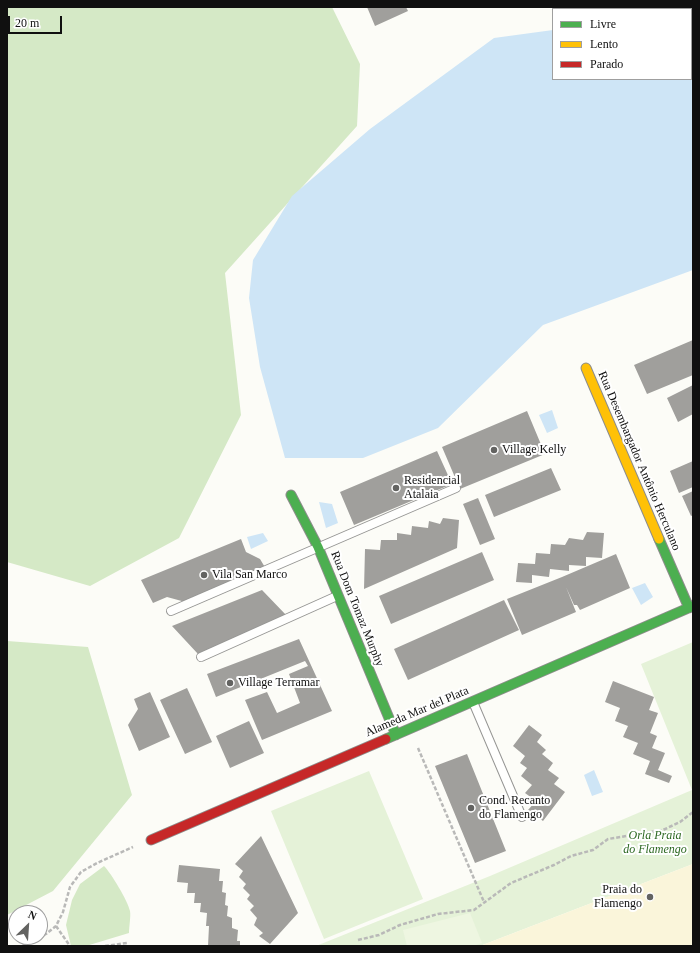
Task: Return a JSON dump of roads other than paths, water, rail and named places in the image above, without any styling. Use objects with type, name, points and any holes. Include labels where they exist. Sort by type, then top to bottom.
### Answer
[{"type":"street","name":"Rua Desembargador Antônio Herculano","points":[[586,368],[691,607]]},
{"type":"street","name":"Rua Dom Tomaz Murphy","points":[[291,495],[318,547],[396,735]]},
{"type":"street","name":"Alameda Mar del Plata","points":[[151,840],[691,607]]},
{"type":"lane","points":[[171,610],[456,488]]},
{"type":"lane","points":[[201,657],[338,596]]},
{"type":"lane","points":[[473,701],[522,817]]},
{"type":"water","points":[[552,30],[552,80],[692,80],[692,30],[693,31],[693,270],[543,325],[438,428],[363,458],[285,458],[260,367],[249,298],[253,260],[292,196],[370,129],[494,38]]},
{"type":"water","points":[[552,410],[558,428],[547,433],[539,415]]},
{"type":"water","points":[[319,502],[332,504],[338,523],[326,528]]},
{"type":"water","points":[[263,533],[268,541],[251,549],[247,537]]},
{"type":"water","points":[[645,583],[653,597],[641,605],[632,588]]},
{"type":"water","points":[[594,770],[603,792],[592,796],[584,775]]},
{"type":"place","name":"Village Kelly","points":[[494,450]]},
{"type":"place","name":"Residencial Atalaia","points":[[396,488]]},
{"type":"place","name":"Vila San Marco","points":[[204,575]]},
{"type":"place","name":"Village Terramar","points":[[230,683]]},
{"type":"place","name":"Cond. Recanto do Flamengo","points":[[471,808]]},
{"type":"place","name":"Praia do Flamengo","points":[[650,897]]},
{"type":"park label","name":"Orla Praia do Flamengo","points":[[655,843]]}]
